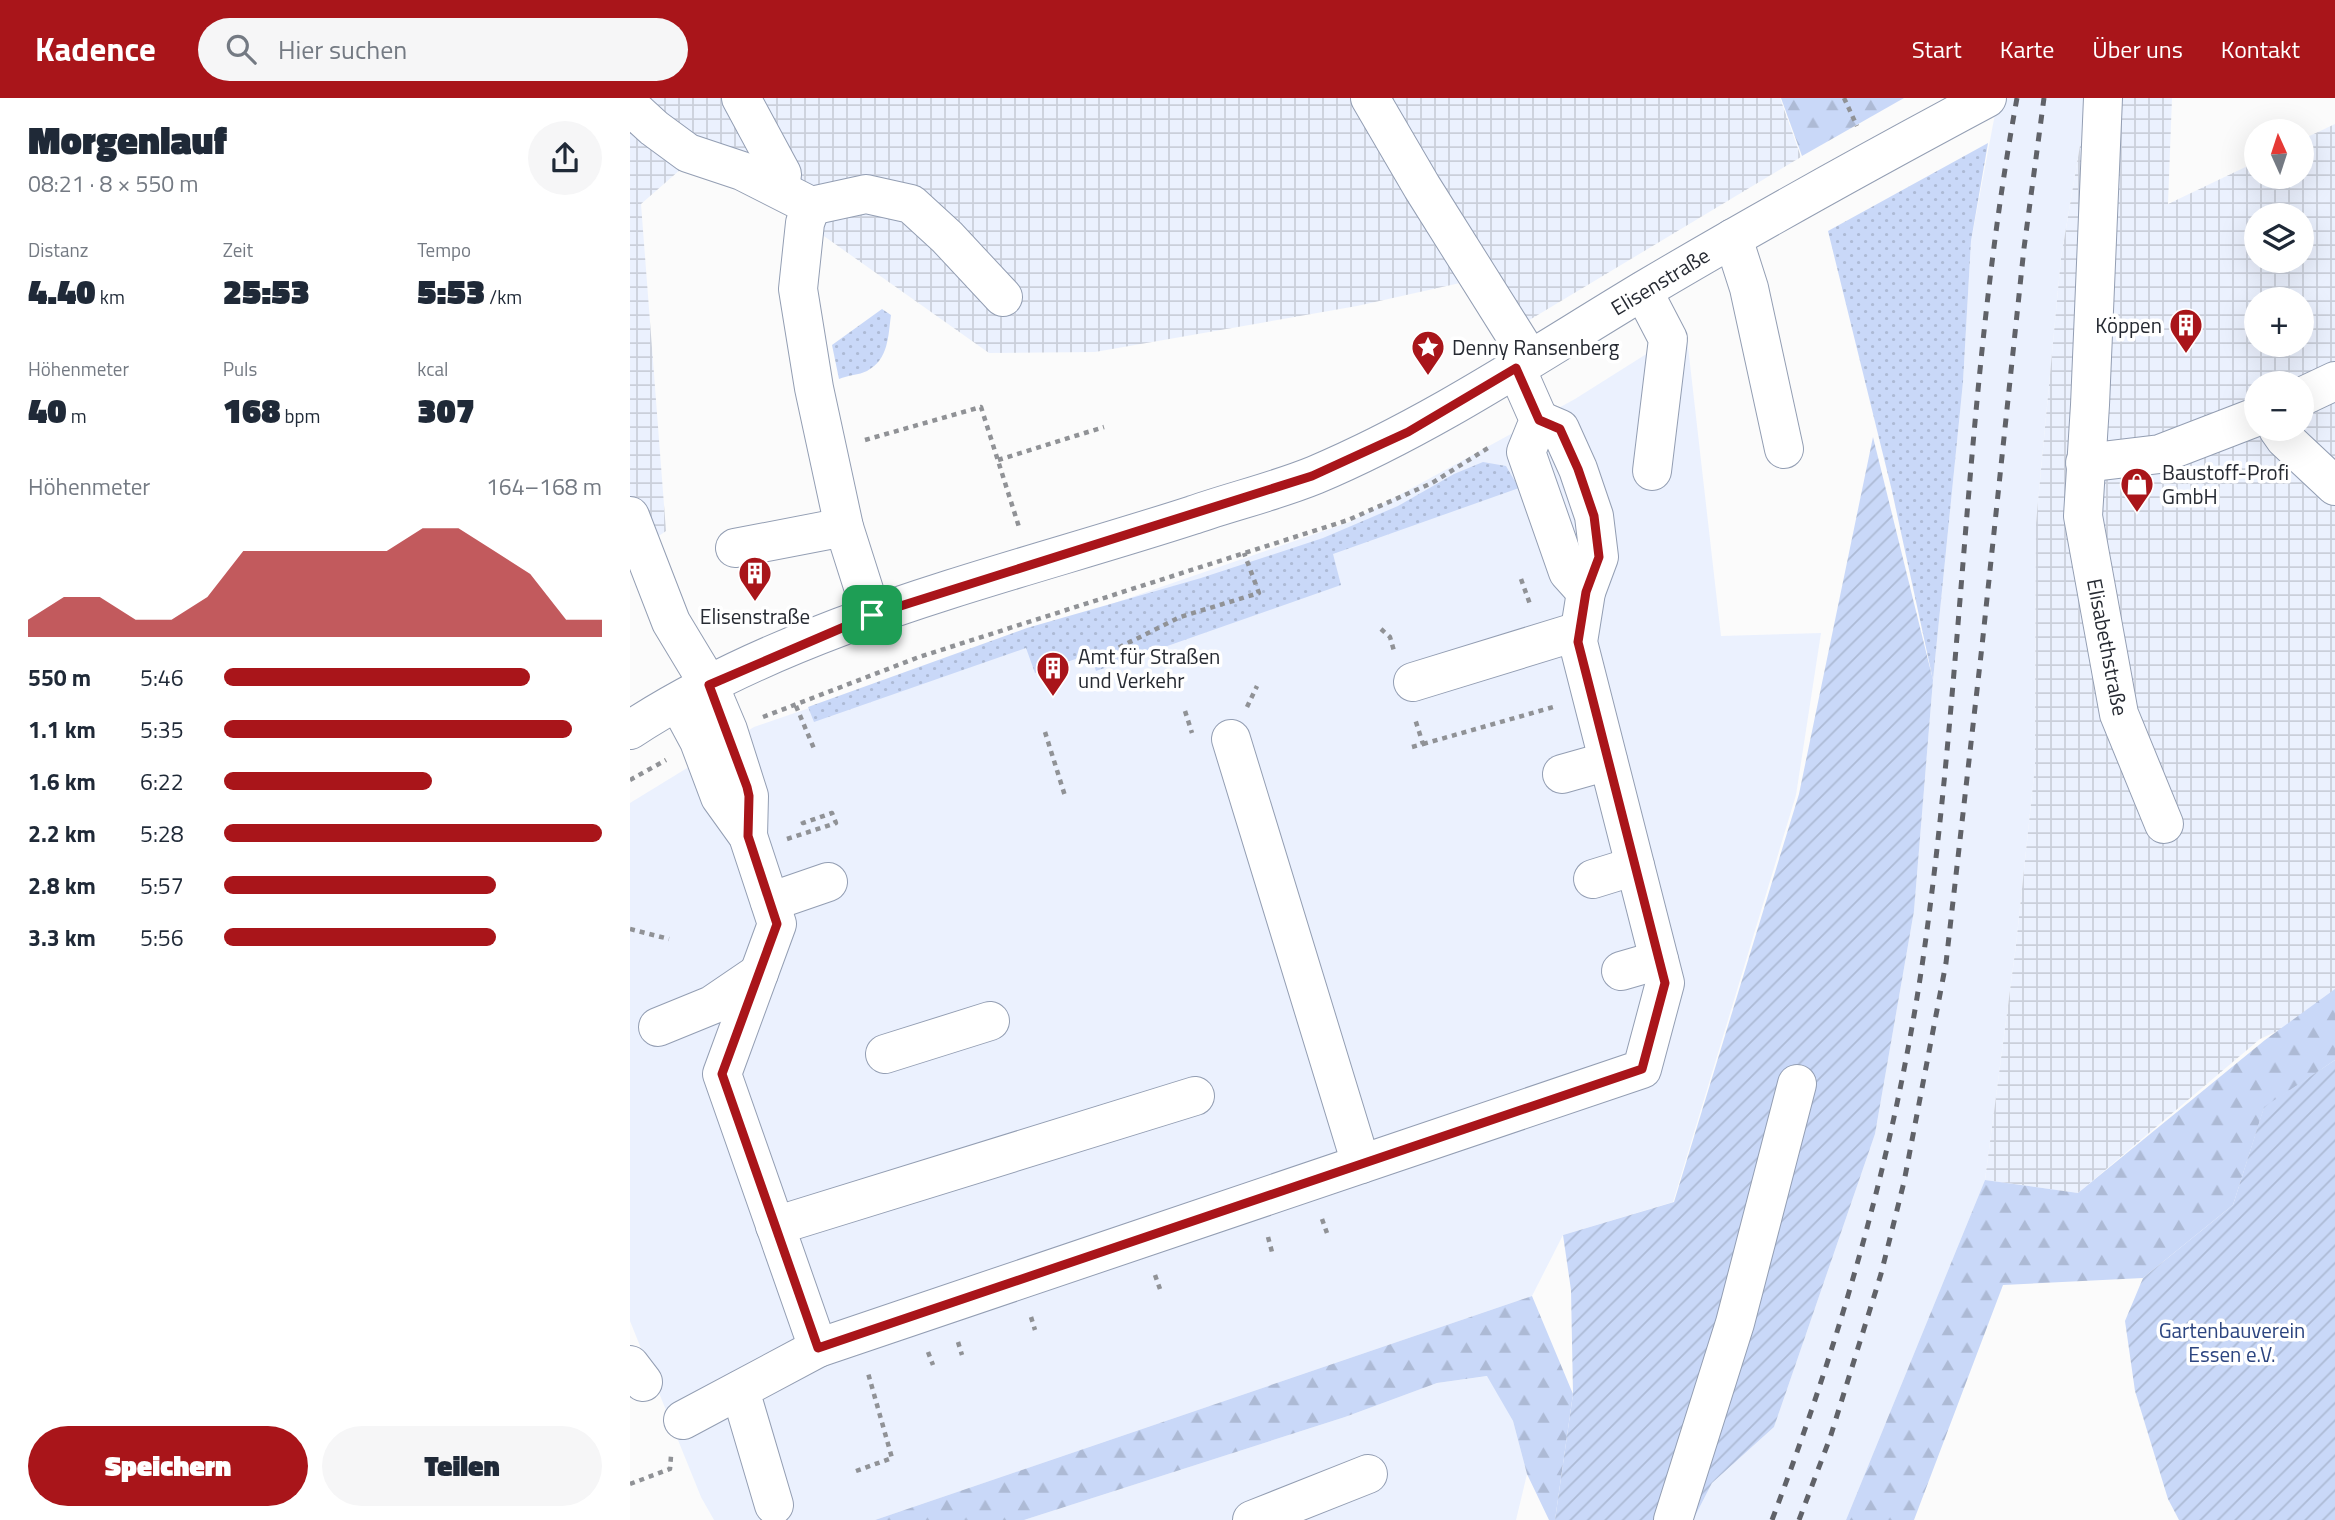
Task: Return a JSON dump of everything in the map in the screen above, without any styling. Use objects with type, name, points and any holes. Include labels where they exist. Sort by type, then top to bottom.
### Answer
[{"type":"street","points":[[741,98],[795,197],[805,223],[798,289],[814,388],[844,527],[872,615]]},
{"type":"street","points":[[683,1420],[818,1348],[1642,1069],[1665,983],[1578,642],[1586,592],[1599,557],[1594,516],[1578,469],[1560,429],[1539,420],[1523,363],[1370,98]]},
{"type":"street","name":"Elisenstraße","points":[[630,730],[694,694],[872,615],[1312,476],[1408,432],[1733,238],[1841,176],[1987,98]]},
{"type":"street","name":"Elisabethstraße","points":[[2104,98],[2091,405],[2083,516],[2119,714],[2164,824]]},
{"type":"street","points":[[630,106],[688,153],[742,171],[795,197],[866,194],[911,204],[947,237],[1003,297]]},
{"type":"street","points":[[1733,238],[1749,288],[1784,449]]},
{"type":"street","points":[[1643,291],[1668,339],[1652,471]]},
{"type":"street","points":[[2314,391],[2335,381]]},
{"type":"street","points":[[2085,463],[2160,454],[2244,422]]},
{"type":"street","points":[[2287,441],[2335,486]]},
{"type":"street","points":[[630,516],[671,622],[694,694],[747,787],[750,843],[777,924],[722,1074],[818,1348]]},
{"type":"street","points":[[735,548],[844,527]]},
{"type":"street","points":[[966,584],[1014,590]]},
{"type":"street","points":[[1413,682],[1578,631]]},
{"type":"street","points":[[1231,739],[1361,1164]]},
{"type":"street","points":[[1562,774],[1608,761]]},
{"type":"street","points":[[1593,879],[1635,866]]},
{"type":"street","points":[[770,902],[828,882]]},
{"type":"street","points":[[1621,971],[1659,960]]},
{"type":"street","points":[[658,1027],[712,1005],[759,973]]},
{"type":"street","points":[[885,1054],[990,1021]]},
{"type":"street","points":[[1673,1520],[1735,1323],[1797,1084]]},
{"type":"street","points":[[775,1226],[1195,1096]]},
{"type":"street","points":[[740,1390],[774,1505]]},
{"type":"street","points":[[1257,1519],[1368,1474]]},
{"type":"path","points":[[887,438],[886,434],[981,407],[1019,529]]},
{"type":"path","points":[[998,460],[1104,427]]},
{"type":"path","points":[[1092,661],[1180,617],[1259,593],[1244,553]]},
{"type":"path","points":[[1423,744],[1591,696]]},
{"type":"path","points":[[796,706],[815,751]]},
{"type":"path","points":[[1045,732],[1065,796]]},
{"type":"path","points":[[750,843],[836,823],[832,813],[803,823],[801,817]]},
{"type":"path","points":[[630,929],[669,939]]},
{"type":"path","points":[[856,1471],[892,1458],[872,1386]]},
{"type":"shaded area","points":[[630,98],[1780,98],[1801,157],[1501,337],[1460,283],[1357,306],[1095,352],[989,353],[780,205],[681,169],[641,204],[666,531],[630,556]]},
{"type":"shaded area","points":[[1998,98],[2088,98],[2061,258],[2036,523],[2035,766],[2016,945],[1985,1180],[1846,1520],[1693,1520],[1712,1483],[1774,1427],[1875,1134],[1914,911],[1933,680],[1963,382],[1971,241]]},
{"type":"shaded area","points":[[2088,98],[2172,98],[2168,204],[2244,168],[2244,189],[2314,189],[2314,134],[2335,124],[2335,1005],[2260,1039],[2078,1193],[1985,1180],[2016,945],[2035,766],[2036,523],[2061,258]]},
{"type":"shaded area","points":[[1686,329],[1721,636],[1821,633],[1796,795],[1673,1202],[1563,1235],[1532,1296],[875,1520],[714,1520],[701,1497],[630,1321],[630,803],[754,727],[1350,522],[1575,399]]},
{"type":"shaded area","points":[[1488,1376],[1513,1421],[1527,1474],[1516,1520],[1024,1520],[1345,1417],[1437,1383]]},
{"type":"green space","points":[[1781,98],[1904,98],[1802,156]]},
{"type":"green space","points":[[1988,143],[1971,241],[1963,382],[1933,680],[1892,491],[1828,231]]},
{"type":"green space","points":[[882,309],[891,315],[888,339],[880,360],[867,371],[839,379],[832,345]]},
{"type":"green space","points":[[1873,437],[1933,680],[1914,911],[1875,1134],[1774,1427],[1712,1483],[1693,1520],[1555,1520],[1573,1394],[1571,1290],[1563,1235],[1674,1202],[1799,794]]},
{"type":"green space","points":[[1483,462],[1506,466],[1519,488],[1333,554],[1341,585],[1096,671],[1090,654],[1035,673],[1026,648],[814,722],[808,707],[1027,628],[1201,578],[1323,538],[1398,506],[1454,474]]},
{"type":"green space","points":[[2335,989],[2335,1060],[2264,1108],[2233,1205],[2143,1278],[2003,1285],[1914,1520],[1846,1520],[1985,1180],[2078,1193],[2265,1040]]},
{"type":"green space","name":"Gartenbauverein Essen e.V.","points":[[2335,1060],[2335,1520],[2179,1520],[2168,1499],[2135,1391],[2125,1321],[2143,1278],[2233,1205],[2264,1107]]},
{"type":"green space","points":[[1532,1296],[1573,1394],[1555,1520],[1549,1520],[1527,1474],[1513,1421],[1487,1376],[1437,1383],[1345,1417],[1024,1520],[875,1520]]},
{"type":"railway","points":[[1772,1520],[1821,1383],[1863,1243],[1911,1031],[1937,852],[1986,312],[2017,98]]},
{"type":"railway","points":[[1799,1520],[1830,1438],[1881,1274],[1904,1182],[1946,963],[2024,248],[2044,98]]},
{"type":"place","name":"Köppen","points":[[2186,355]]},
{"type":"place","name":"Denny Ransenberg","points":[[1428,377]]},
{"type":"place","name":"Baustoff-Profi GmbH","points":[[2137,514]]},
{"type":"place","name":"Elisenstraße","points":[[755,603]]},
{"type":"place","name":"Amt für Straßen und Verkehr","points":[[1053,698]]},
{"type":"route","points":[[1516,368],[1539,420],[1560,429],[1578,469],[1594,516],[1599,557],[1586,592],[1578,642],[1665,983],[1642,1069],[818,1348],[722,1074],[777,924],[748,836],[747,787],[709,685],[872,615],[1312,476],[1408,432],[1516,368]]}]
